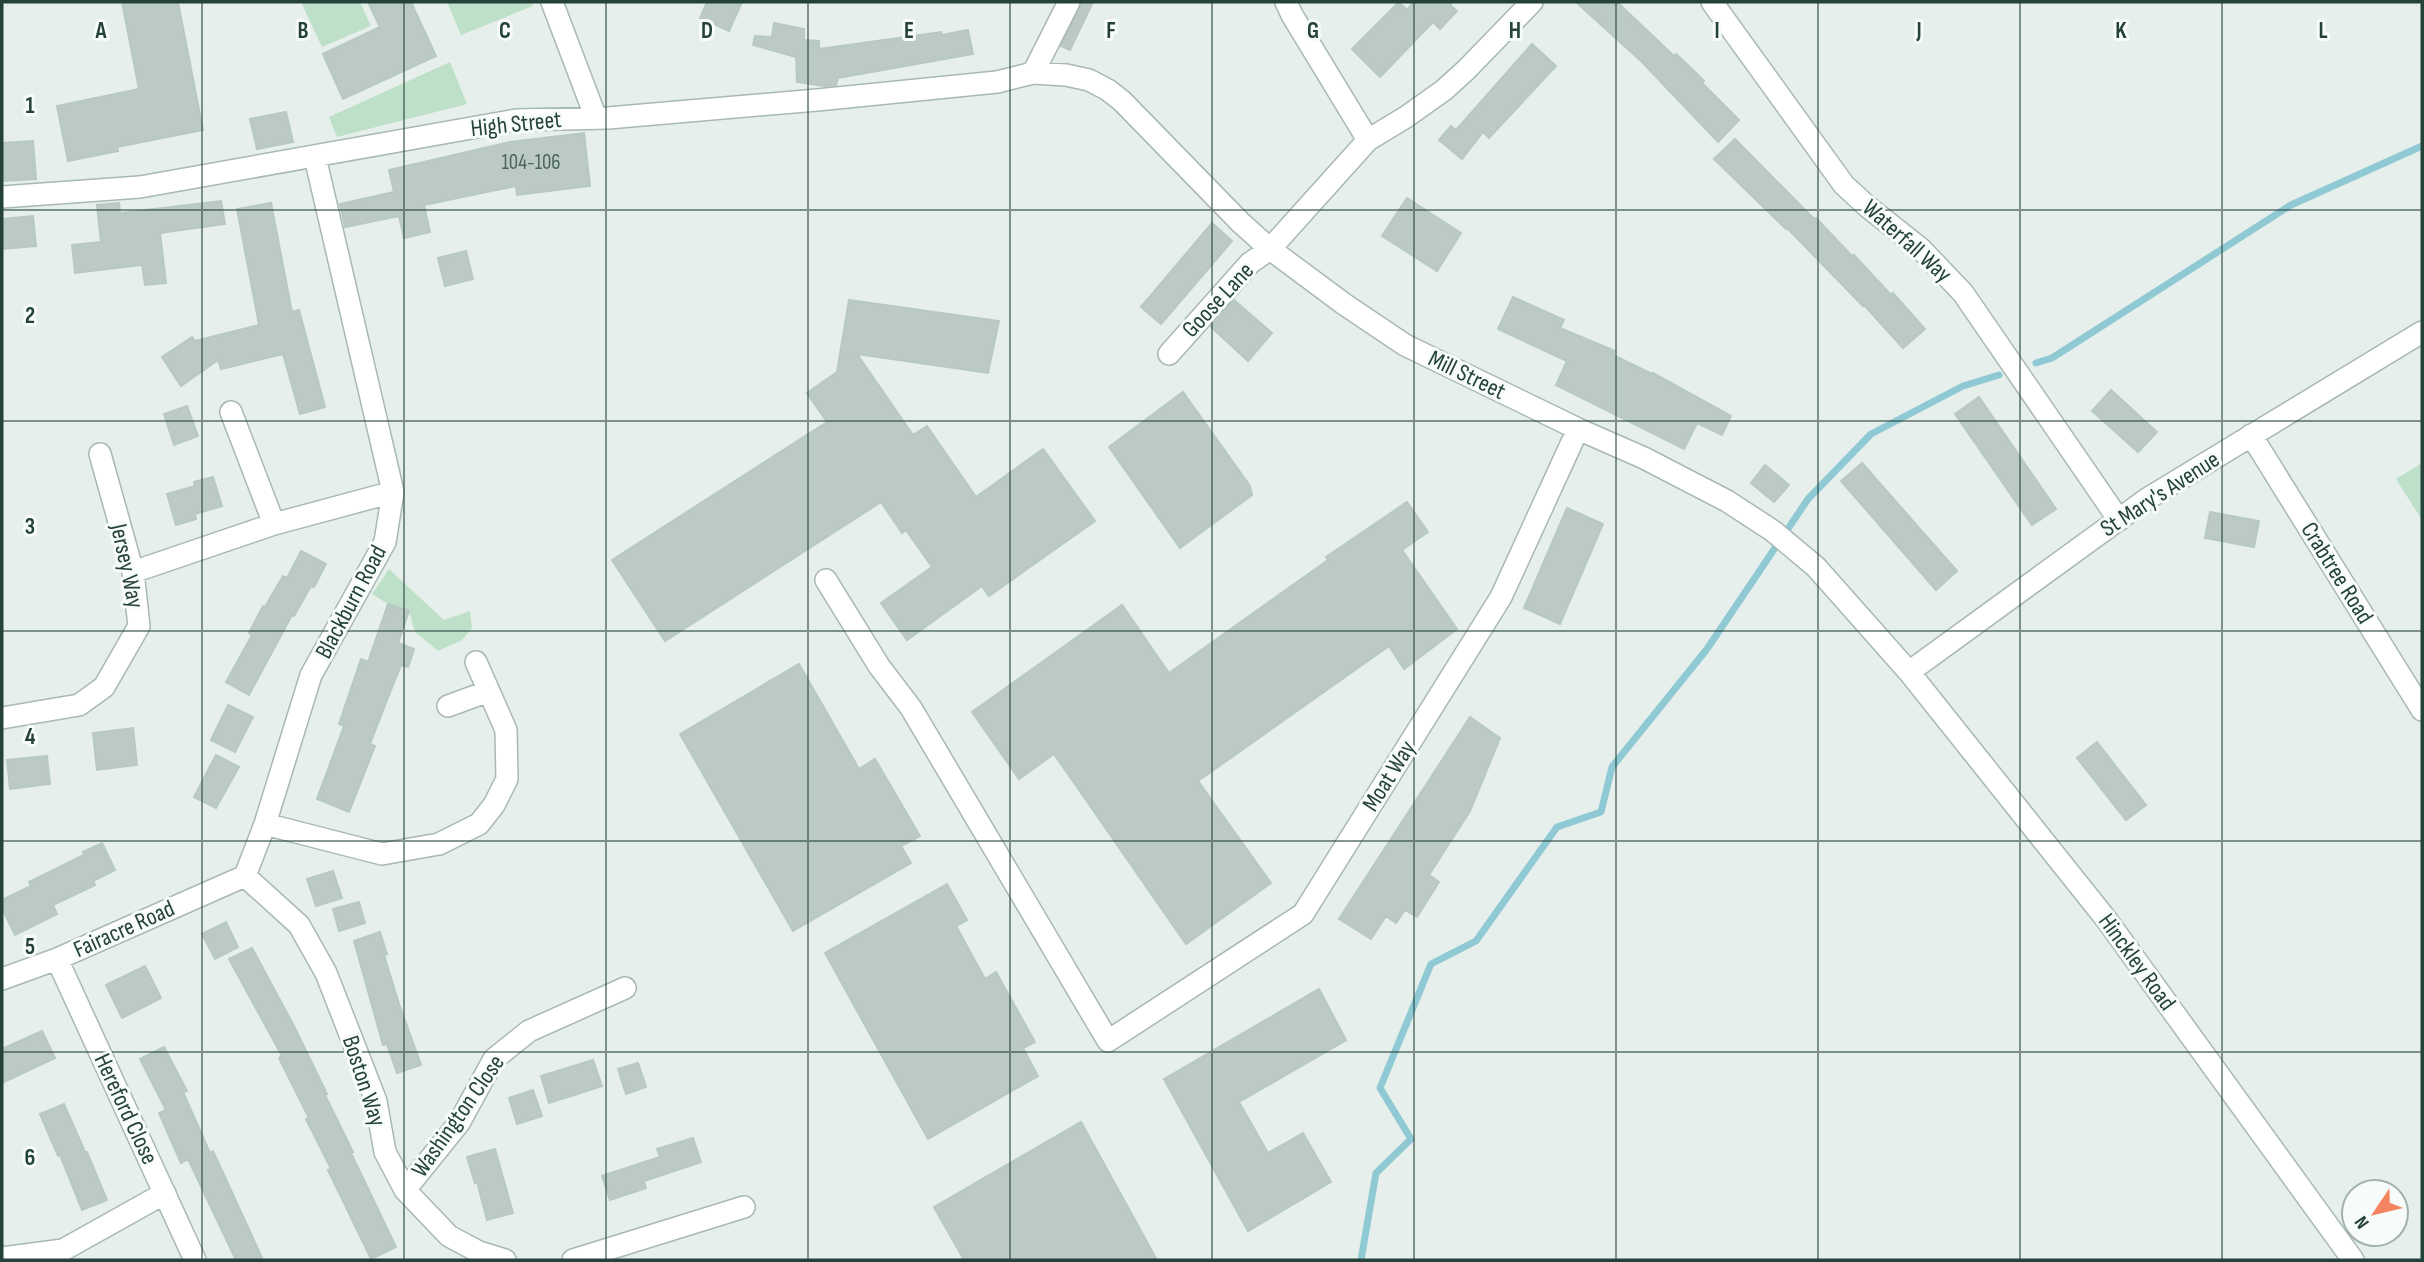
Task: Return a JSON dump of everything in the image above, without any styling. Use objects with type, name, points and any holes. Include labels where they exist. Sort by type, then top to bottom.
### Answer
[{"type":"street","points":[[552,2],[596,118]]},
{"type":"street","points":[[1033,73],[1069,2]]},
{"type":"street","points":[[1286,2],[1368,140]]},
{"type":"street","name":"Goose Lane","points":[[1169,354],[1250,263],[1270,249],[1368,140],[1444,90],[1532,2]]},
{"type":"street","name":"Waterfall Way","points":[[1712,2],[1844,185],[1896,231],[1921,249],[1963,293],[2119,520]]},
{"type":"street","name":"High Street","points":[[2,197],[140,187],[516,120],[596,118],[936,89],[997,82],[1033,73]]},
{"type":"street","name":"Mill Street","points":[[1033,73],[1066,75],[1089,80],[1108,90],[1134,112],[1240,222],[1270,249],[1405,345],[1644,458],[1727,501],[1773,531],[1816,567],[1909,672]]},
{"type":"street","name":"Blackburn Road","points":[[245,876],[265,824],[311,675],[385,542],[393,492],[315,156]]},
{"type":"street","name":"St Mary's Avenue","points":[[1909,672],[2147,499],[2422,332]]},
{"type":"street","points":[[231,412],[274,524]]},
{"type":"street","name":"Moat Way","points":[[826,580],[879,667],[911,708],[1108,1041],[1303,914],[1501,597],[1578,429]]},
{"type":"street","name":"Crabtree Road","points":[[2251,435],[2422,710]]},
{"type":"street","name":"Jersey Way","points":[[2,719],[79,705],[104,687],[139,626],[133,572],[100,454]]},
{"type":"street","points":[[133,572],[274,524],[393,492]]},
{"type":"street","points":[[265,824],[382,854],[439,844],[479,824],[494,805],[507,779],[506,730],[476,662]]},
{"type":"street","name":"Hinckley Road","points":[[1909,672],[2106,919],[2353,1260]]},
{"type":"street","points":[[449,706],[489,691]]},
{"type":"street","name":"Fairacre Road","points":[[2,979],[57,959],[245,876]]},
{"type":"street","name":"Boston Way","points":[[245,876],[299,925],[326,973],[376,1101],[385,1152],[405,1190],[449,1236],[479,1252],[505,1260]]},
{"type":"street","name":"Hereford Close","points":[[57,959],[195,1260]]},
{"type":"street","name":"Washington Close","points":[[405,1190],[459,1123],[494,1059],[529,1031],[625,988]]},
{"type":"street","points":[[2,1258],[63,1250],[165,1193]]},
{"type":"street","points":[[573,1260],[642,1250],[744,1206]]},
{"type":"green space","points":[[301,2],[360,2],[371,26],[322,47]]},
{"type":"green space","points":[[447,2],[531,2],[533,6],[461,35]]},
{"type":"green space","points":[[450,62],[467,104],[337,137],[329,117]]},
{"type":"green space","points":[[2422,463],[2422,520],[2396,479]]},
{"type":"green space","points":[[389,569],[444,620],[470,611],[472,628],[462,640],[438,651],[415,632],[409,611],[388,604],[372,594]]},
{"type":"building","points":[[122,2],[178,2],[203,130],[117,147],[118,151],[68,161],[57,106],[139,89]]},
{"type":"building","points":[[368,2],[411,2],[436,56],[343,99],[323,54],[380,27]]},
{"type":"building","points":[[707,2],[742,2],[729,31],[700,18]]},
{"type":"building","points":[[1082,2],[1093,2],[1070,50],[1061,46]]},
{"type":"building","points":[[1399,2],[1407,10],[1412,4],[1410,2],[1453,2],[1450,5],[1457,11],[1440,29],[1433,22],[1380,77],[1352,49]]},
{"type":"building","points":[[1576,2],[1617,2],[1674,56],[1676,54],[1691,68],[1739,120],[1718,142],[1642,62]]},
{"type":"building","points":[[774,23],[804,29],[804,40],[819,41],[819,49],[968,30],[973,54],[838,78],[836,85],[797,82],[796,57],[753,45],[755,36],[772,37]]},
{"type":"building","points":[[1532,44],[1556,66],[1489,138],[1483,132],[1462,159],[1439,140],[1451,126],[1456,130]]},
{"type":"building","points":[[286,112],[293,142],[257,149],[250,119]]},
{"type":"building","points":[[584,133],[590,186],[517,195],[516,186],[424,205],[430,232],[404,238],[399,216],[345,227],[340,204],[394,192],[389,170],[510,142]]},
{"type":"building","points":[[1735,139],[1853,257],[1854,255],[1891,295],[1893,293],[1925,329],[1903,348],[1787,228],[1714,159]]},
{"type":"building","points":[[33,141],[36,179],[2,181],[2,143]]},
{"type":"building","points":[[1407,198],[1461,233],[1437,271],[1382,236]]},
{"type":"building","points":[[221,201],[225,224],[160,233],[166,283],[145,285],[142,265],[75,273],[72,245],[101,242],[97,205],[119,203],[120,213]]},
{"type":"building","points":[[271,203],[292,312],[299,310],[325,407],[300,414],[283,354],[221,369],[218,360],[181,386],[162,357],[192,337],[195,341],[259,325],[237,209]]},
{"type":"building","points":[[33,216],[36,246],[2,249],[2,219]]},
{"type":"building","points":[[1212,223],[1232,241],[1161,324],[1141,307]]},
{"type":"building","points":[[466,251],[473,279],[445,286],[438,258]]},
{"type":"building","points":[[1513,297],[1564,320],[1560,328],[1615,351],[1613,355],[1653,373],[1731,416],[1722,435],[1697,423],[1684,449],[1556,385],[1567,361],[1498,329]]},
{"type":"building","points":[[849,300],[999,321],[988,373],[857,354],[913,435],[927,426],[976,497],[1043,449],[1095,521],[989,596],[982,586],[907,640],[881,603],[932,567],[906,530],[902,533],[881,502],[665,641],[612,560],[827,422],[807,393],[837,372]]},
{"type":"building","points":[[1234,300],[1272,333],[1248,361],[1211,327]]},
{"type":"building","points":[[2111,390],[2157,432],[2138,452],[2092,411]]},
{"type":"building","points":[[1183,392],[1250,486],[1252,495],[1180,548],[1109,447]]},
{"type":"building","points":[[1979,397],[2056,509],[2032,525],[1955,414]]},
{"type":"building","points":[[187,406],[198,436],[174,445],[164,414]]},
{"type":"building","points":[[1862,463],[1957,571],[1936,590],[1841,481]]},
{"type":"building","points":[[1765,465],[1789,485],[1774,502],[1751,483]]},
{"type":"building","points":[[213,477],[222,506],[195,514],[196,519],[176,525],[167,494],[195,486],[194,482]]},
{"type":"building","points":[[1407,502],[1428,532],[1402,550],[1457,629],[1404,669],[1389,646],[1198,781],[1271,883],[1186,944],[1054,754],[1019,779],[972,712],[1122,605],[1169,673],[1328,560],[1326,557]]},
{"type":"building","points":[[1567,508],[1603,524],[1560,624],[1524,608]]},
{"type":"building","points":[[2210,512],[2259,521],[2254,547],[2205,538]]},
{"type":"building","points":[[301,551],[326,564],[314,587],[311,586],[294,616],[292,615],[249,695],[226,682],[252,635],[249,633],[263,606],[265,607],[283,576],[287,578]]},
{"type":"building","points":[[388,604],[409,611],[398,643],[414,649],[408,667],[401,665],[389,695],[370,744],[375,746],[349,812],[317,799],[344,726],[339,724],[361,659],[368,662]]},
{"type":"building","points":[[799,664],[859,769],[875,759],[920,836],[901,846],[911,863],[793,931],[680,734]]},
{"type":"building","points":[[228,705],[253,717],[235,752],[211,740]]},
{"type":"building","points":[[1470,717],[1500,738],[1470,811],[1429,875],[1439,882],[1417,917],[1405,910],[1396,923],[1386,916],[1371,939],[1339,919]]},
{"type":"building","points":[[133,728],[137,765],[97,770],[93,733]]},
{"type":"building","points":[[2097,742],[2146,805],[2126,820],[2077,758]]},
{"type":"building","points":[[216,755],[239,767],[216,808],[194,797]]},
{"type":"building","points":[[47,756],[50,784],[10,789],[7,760]]},
{"type":"building","points":[[102,843],[115,870],[93,881],[95,885],[53,905],[57,914],[15,935],[2,908],[2,900],[31,886],[29,882],[84,855],[83,852]]},
{"type":"building","points":[[333,871],[342,898],[316,906],[307,879]]},
{"type":"building","points":[[947,884],[967,920],[956,926],[985,979],[996,972],[1035,1042],[1023,1048],[1038,1076],[928,1139],[825,953]]},
{"type":"building","points":[[359,902],[365,923],[339,931],[333,909]]},
{"type":"building","points":[[226,922],[238,947],[215,959],[202,934]]},
{"type":"building","points":[[380,932],[399,1004],[421,1065],[397,1073],[387,1044],[383,1045],[354,941]]},
{"type":"building","points":[[252,948],[327,1094],[325,1095],[353,1152],[351,1153],[396,1247],[371,1259],[328,1170],[331,1169],[306,1119],[309,1118],[279,1058],[282,1056],[229,959]]},
{"type":"building","points":[[145,966],[161,998],[122,1018],[106,985]]},
{"type":"building","points":[[1319,989],[1346,1040],[1239,1102],[1268,1153],[1303,1133],[1331,1182],[1248,1231],[1164,1079]]},
{"type":"building","points":[[42,1031],[55,1058],[2,1083],[2,1049]]},
{"type":"building","points":[[164,1047],[187,1091],[183,1092],[210,1153],[213,1151],[263,1260],[236,1260],[188,1159],[181,1163],[159,1113],[166,1110],[140,1059]]},
{"type":"building","points":[[593,1060],[602,1086],[549,1103],[541,1076]]},
{"type":"building","points":[[638,1063],[646,1087],[626,1094],[618,1069]]},
{"type":"building","points":[[533,1090],[542,1116],[517,1124],[509,1098]]},
{"type":"building","points":[[64,1104],[107,1200],[82,1210],[40,1114]]},
{"type":"building","points":[[1081,1122],[1157,1260],[964,1260],[934,1207]]},
{"type":"building","points":[[693,1138],[701,1162],[644,1181],[646,1188],[610,1200],[602,1176],[660,1157],[657,1149]]},
{"type":"building","points":[[495,1149],[513,1213],[487,1220],[467,1157]]},
{"type":"waterway","points":[[2036,363],[2052,358],[2291,205],[2422,146]]},
{"type":"waterway","points":[[1361,1260],[1376,1173],[1411,1139],[1380,1088],[1431,964],[1476,941],[1557,827],[1601,812],[1612,767],[1707,649],[1808,499],[1871,434],[1963,386],[1999,375]]}]
